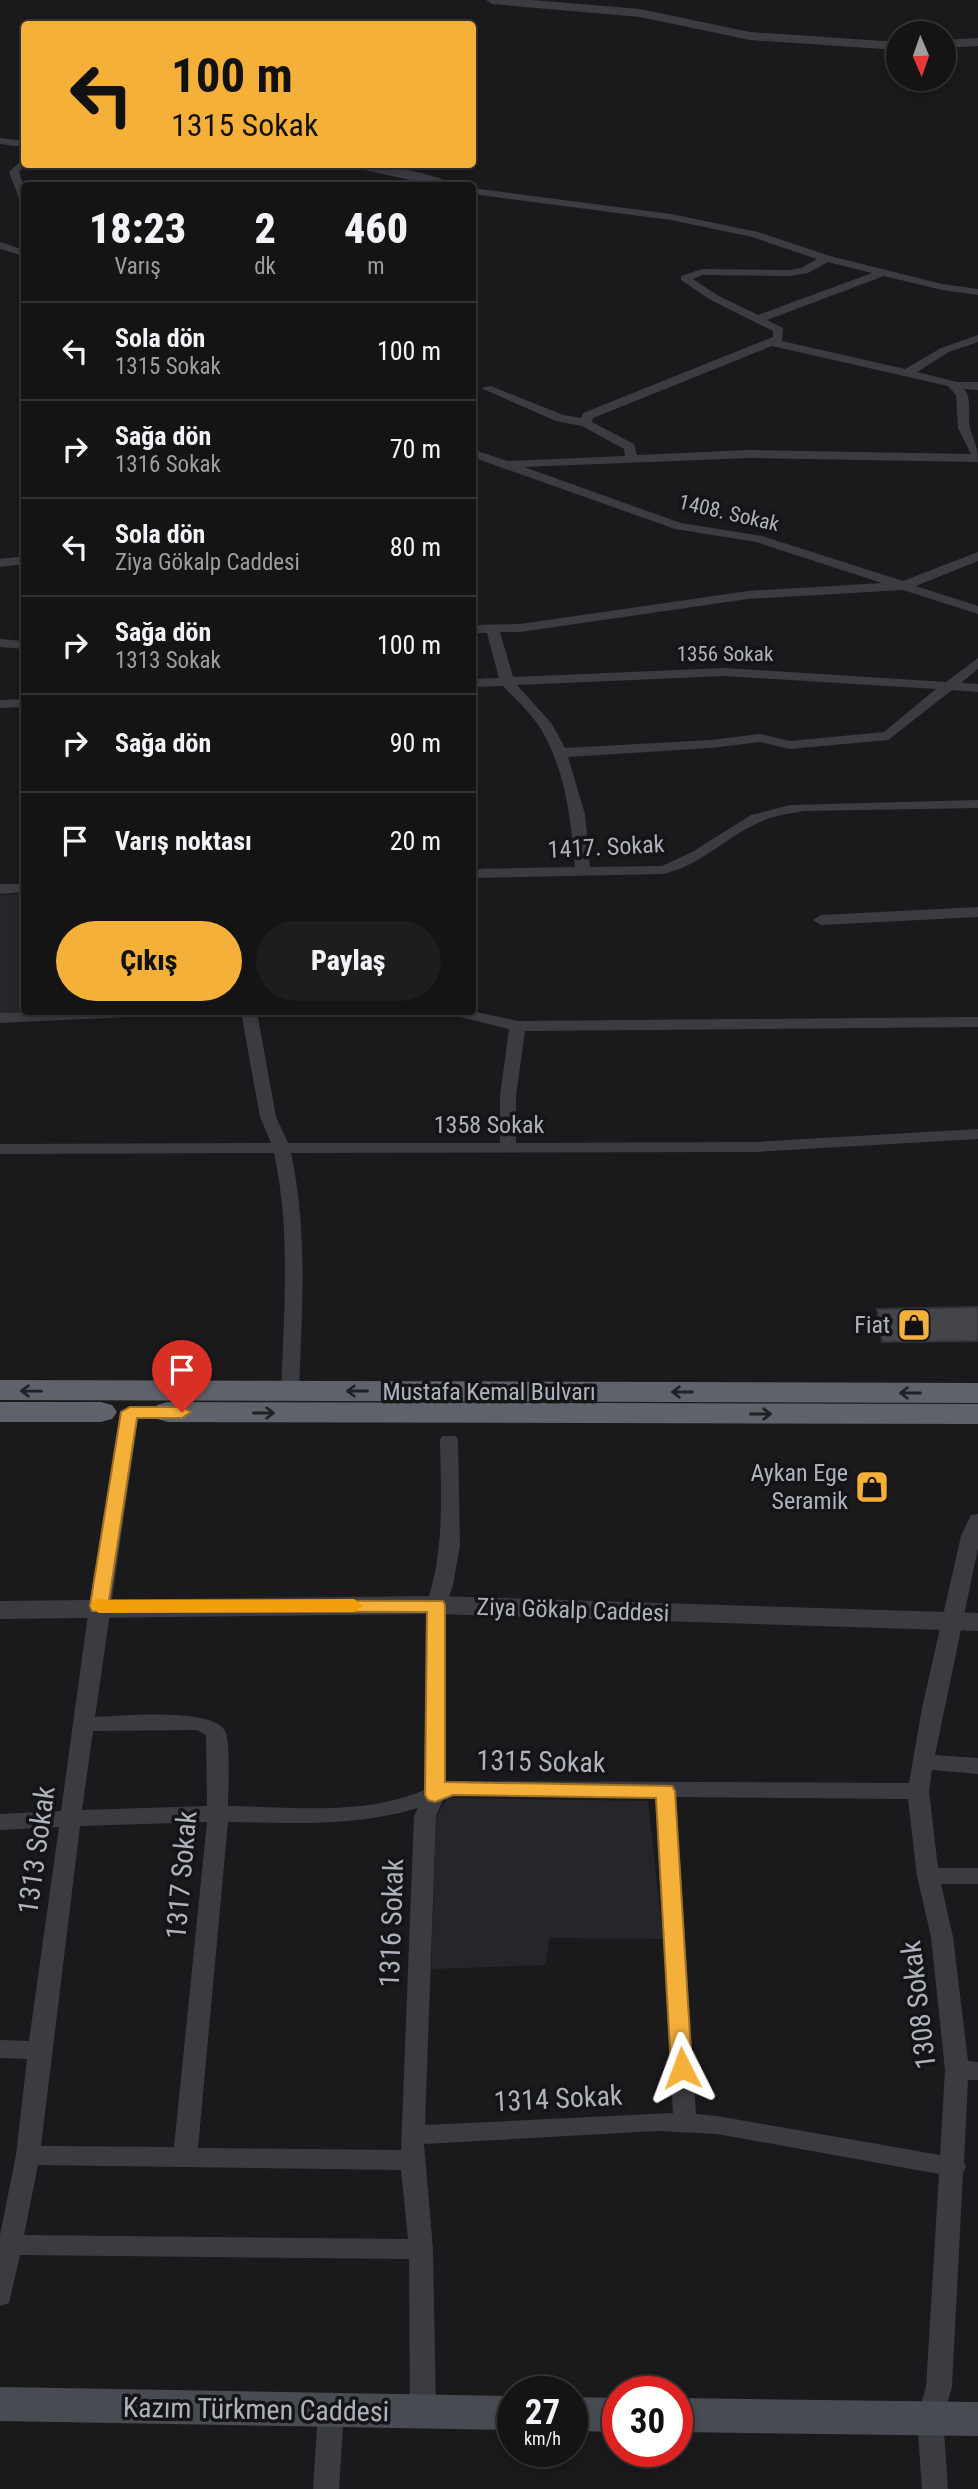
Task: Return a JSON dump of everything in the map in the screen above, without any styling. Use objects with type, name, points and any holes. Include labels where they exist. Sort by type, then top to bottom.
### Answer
[{"type":"highway","name":"Mustafa Kemal Bulvarı","points":[[0,1390],[978,1393]]},
{"type":"highway","name":"Mustafa Kemal Bulvarı","points":[[0,1412],[978,1414]]},
{"type":"main road","name":"Kazım Türkmen Caddesi","points":[[0,2404],[497,2413]]},
{"type":"main road","points":[[693,2415],[978,2419]]},
{"type":"street","points":[[492,0],[640,13],[750,36],[886,45]]},
{"type":"street","points":[[956,43],[978,42]]},
{"type":"street","points":[[0,141],[21,144]]},
{"type":"street","points":[[21,164],[14,172],[21,190]]},
{"type":"street","points":[[369,168],[437,182]]},
{"type":"street","points":[[476,192],[671,217],[754,234],[826,258],[942,287],[978,292]]},
{"type":"street","points":[[0,245],[21,252]]},
{"type":"street","points":[[586,423],[587,416],[593,412],[778,339],[779,330],[713,297],[685,278],[702,272],[790,273],[804,271],[826,258]]},
{"type":"street","points":[[758,319],[884,272]]},
{"type":"street","points":[[906,373],[944,350],[978,338]]},
{"type":"street","points":[[771,342],[955,385],[978,386]]},
{"type":"street","points":[[504,465],[576,459],[632,460],[749,454],[977,454],[964,428],[962,394],[955,385]]},
{"type":"street","points":[[487,388],[560,418],[586,423],[630,447],[632,460]]},
{"type":"street","name":"1408. Sokak","points":[[476,454],[603,497],[679,526],[758,539],[978,610]]},
{"type":"street","points":[[476,629],[493,630],[748,596],[903,586],[978,556]]},
{"type":"street","points":[[0,563],[21,560]]},
{"type":"street","points":[[493,630],[508,682],[547,727],[560,753],[578,814],[583,872]]},
{"type":"street","points":[[0,643],[21,645]]},
{"type":"street","points":[[560,753],[760,738],[790,745],[888,737],[978,662]]},
{"type":"street","name":"1356 Sokak","points":[[476,683],[724,672],[978,688]]},
{"type":"street","points":[[0,704],[21,703]]},
{"type":"street","name":"1417. Sokak","points":[[476,874],[664,870],[681,866],[753,819],[775,812],[803,807],[978,804]]},
{"type":"street","points":[[0,889],[21,888]]},
{"type":"street","points":[[821,920],[978,912]]},
{"type":"street","points":[[0,1018],[52,1015]]},
{"type":"street","points":[[249,1015],[268,1117],[282,1150],[290,1187],[294,1271],[290,1391]]},
{"type":"street","points":[[468,1015],[518,1026],[978,1022]]},
{"type":"street","points":[[508,1149],[508,1096],[518,1026]]},
{"type":"street","name":"1358 Sokak","points":[[0,1149],[755,1147],[978,1134]]},
{"type":"street","name":"1313 Sokak","points":[[0,2296],[28,2155],[39,2051],[99,1606],[130,1412]]},
{"type":"street","name":"1316 Sokak","points":[[423,2412],[421,2249],[412,2160],[425,1816],[435,1795],[436,1605],[448,1578],[451,1549],[449,1440]]},
{"type":"street","name":"1308 Sokak","points":[[935,2489],[930,2418],[939,2387],[941,2319],[954,2167],[967,2070],[928,1876],[918,1791],[932,1708],[965,1622],[971,1536],[978,1520]]},
{"type":"street","name":"Ziya Gökalp Caddesi","points":[[0,1610],[99,1606],[436,1605],[965,1622]]},
{"type":"street","name":"1317 Sokak","points":[[85,1724],[197,1723],[209,1726],[216,1733],[218,1814],[185,2156]]},
{"type":"street","points":[[923,1762],[978,1766]]},
{"type":"street","name":"1315 Sokak","points":[[0,1822],[218,1814],[348,1815],[400,1807],[450,1787],[665,1791],[918,1791]]},
{"type":"street","points":[[665,1791],[685,2124]]},
{"type":"street","points":[[928,1876],[978,1876]]},
{"type":"street","points":[[0,2049],[39,2051]]},
{"type":"street","name":"1314 Sokak","points":[[413,2135],[657,2122],[717,2125],[954,2167]]},
{"type":"street","points":[[28,2155],[412,2160]]},
{"type":"street","points":[[10,2245],[421,2249]]},
{"type":"street","points":[[326,2489],[331,2411]]},
{"type":"shaded area","points":[[21,894],[21,1012],[0,1013],[0,895]]},
{"type":"shaded area","points":[[447,1798],[648,1801],[663,1939],[550,1938],[545,1965],[431,1969],[436,1818]]},
{"type":"building","name":"Fiat","points":[[978,1307],[978,1341],[882,1342],[877,1309]]},
{"type":"slow traffic","points":[[99,1604],[354,1606]]},
{"type":"place","name":"Fiat","points":[[914,1325]]},
{"type":"place","name":"Aykan Ege Seramik","points":[[872,1487]]},
{"type":"route","points":[[182,1412],[130,1412],[99,1606],[436,1605],[435,1795],[450,1787],[665,1791],[682,2068]]}]
